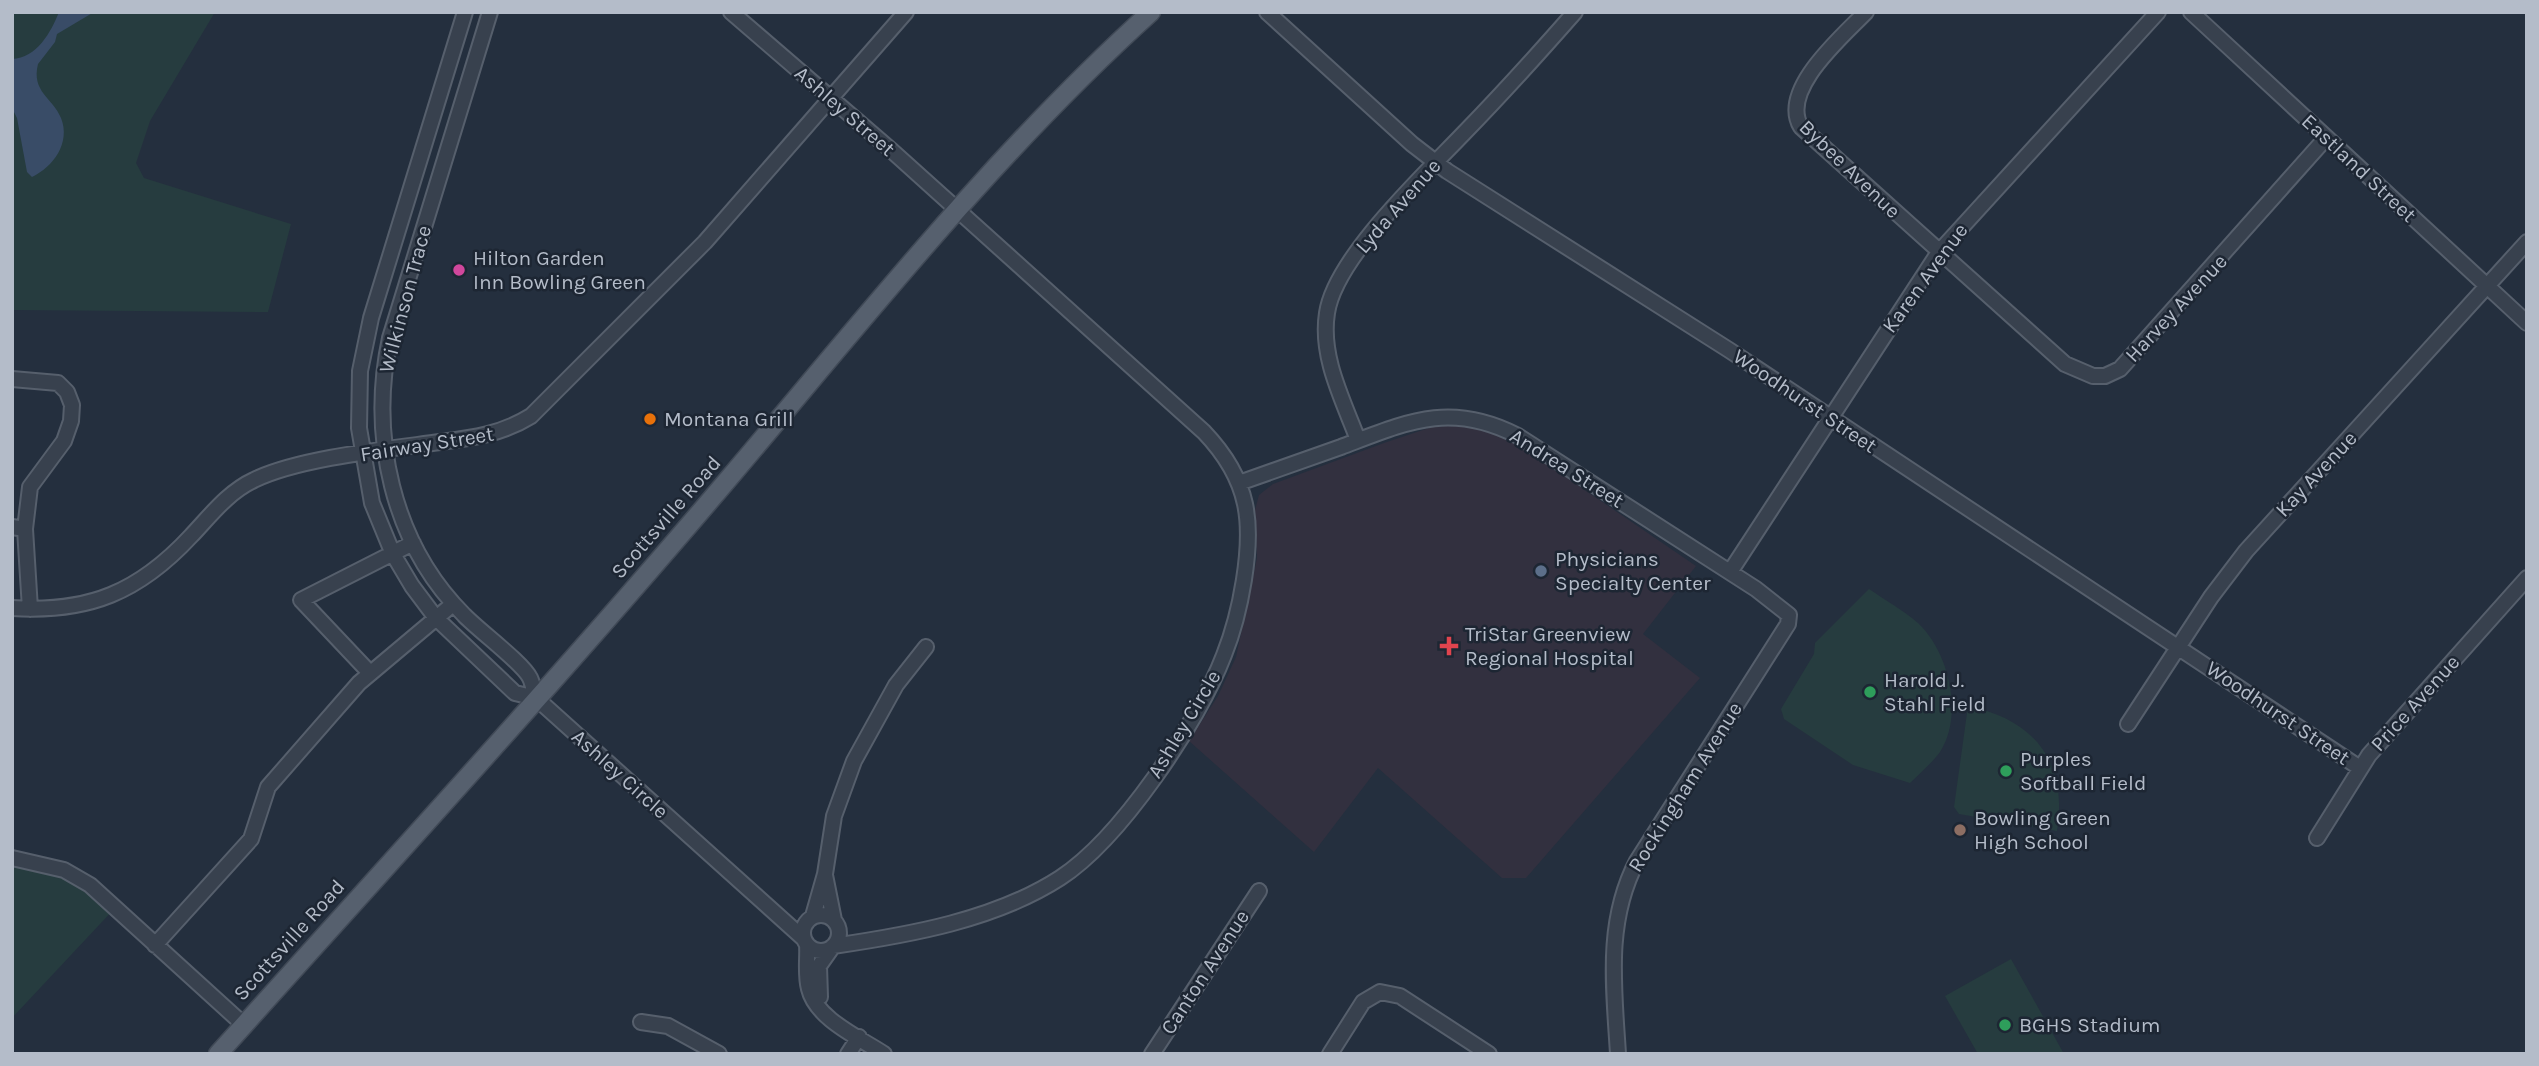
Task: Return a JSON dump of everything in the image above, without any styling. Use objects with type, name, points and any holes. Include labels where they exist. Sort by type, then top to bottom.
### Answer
[{"type":"main road","name":"Scottsville Road","points":[[218,1054],[536,698],[1051,107],[1151,12]]},
{"type":"street","name":"Wilkinson Trace","points":[[466,12],[367,335],[359,390],[362,455],[372,503],[393,555],[436,618],[515,693],[536,698],[530,676],[453,604],[413,543],[396,500],[384,451],[382,394],[390,338],[490,12]]},
{"type":"street","name":"Ashley Street","points":[[731,12],[958,212]]},
{"type":"street","name":"Fairway Street","points":[[12,608],[82,605],[136,584],[166,562],[223,502],[254,480],[304,464],[495,434],[537,411],[705,242],[906,12]]},
{"type":"street","name":"Woodhurst Street","points":[[1267,12],[1363,101],[1436,162],[2179,646],[2360,768]]},
{"type":"street","name":"Lyda Avenue","points":[[1358,440],[1329,359],[1325,335],[1329,303],[1337,282],[1353,257],[1436,162],[1576,12]]},
{"type":"street","name":"Bybee Avenue","points":[[1866,12],[1798,92],[1796,119],[1801,127],[1940,252]]},
{"type":"street","name":"Karen Avenue","points":[[1730,572],[1940,252],[2158,12]]},
{"type":"street","name":"Eastland Street","points":[[2191,12],[2527,323]]},
{"type":"street","name":"Harvey Avenue","points":[[1940,252],[2065,364],[2082,374],[2105,376],[2120,369],[2326,138]]},
{"type":"street","name":"Ashley Circle","points":[[832,947],[967,917],[1034,893],[1088,857],[1118,825],[1187,726],[1225,654],[1238,606],[1248,531],[1239,483],[1224,454],[1204,432],[958,212]]},
{"type":"street","name":"Kay Avenue","points":[[2128,724],[2246,551],[2527,242]]},
{"type":"street","points":[[12,379],[58,383],[67,392],[72,405],[71,421],[64,441],[30,487],[19,528],[30,609]]},
{"type":"street","name":"Andrea Street","points":[[1239,483],[1426,418],[1466,418],[1492,424],[1518,436],[1730,572],[1773,600],[1790,617]]},
{"type":"street","points":[[370,673],[301,600],[413,543]]},
{"type":"street","name":"Price Avenue","points":[[2317,838],[2360,768],[2527,578]]},
{"type":"street","points":[[155,945],[251,839],[268,787],[370,673],[453,604]]},
{"type":"street","name":"Rockingham Avenue","points":[[1618,1054],[1613,955],[1615,923],[1623,892],[1637,861],[1790,617]]},
{"type":"street","points":[[812,917],[825,874],[834,816],[854,761],[897,685],[926,647]]},
{"type":"street","name":"Ashley Circle","points":[[536,698],[805,941]]},
{"type":"street","points":[[12,858],[49,865],[77,877],[244,1025]]},
{"type":"street","points":[[822,1009],[817,977],[824,957],[839,936],[825,874]]},
{"type":"street","name":"Canton Avenue","points":[[1152,1054],[1259,891]]},
{"type":"street","name":"Ashley Circle","points":[[767,905],[812,917]]},
{"type":"street","points":[[874,939],[824,915],[812,917],[804,924],[809,990],[822,1009],[884,1054]]},
{"type":"street","points":[[805,941],[815,950],[832,947]]},
{"type":"street","points":[[1330,1054],[1363,1002],[1380,992],[1400,996],[1489,1054]]},
{"type":"street","points":[[641,1022],[668,1026],[719,1054]]},
{"type":"street","points":[[848,1054],[859,1037]]},
{"type":"shaded area","name":"TriStar Greenview Regional Hospital","points":[[1457,425],[1493,433],[1525,449],[1696,566],[1643,634],[1700,678],[1526,878],[1502,878],[1378,768],[1314,852],[1189,741],[1218,696],[1236,657],[1257,558],[1255,510],[1259,495],[1273,484],[1384,443],[1432,427]]},
{"type":"green space","points":[[12,12],[215,12],[150,121],[136,163],[144,178],[291,224],[268,312],[12,310]]},
{"type":"green space","name":"Harold J. Stahl Field","points":[[1869,589],[1912,618],[1929,635],[1938,650],[1950,684],[1952,703],[1947,737],[1937,756],[1910,783],[1853,765],[1784,719],[1781,709],[1814,654],[1815,643]]},
{"type":"green space","name":"Purples Softball Field","points":[[1968,706],[2012,722],[2042,748],[2057,784],[2057,831],[1959,814],[1954,807]]},
{"type":"green space","points":[[12,861],[49,865],[115,908],[12,1018]]},
{"type":"green space","name":"BGHS Stadium","points":[[2011,959],[2064,1054],[1978,1054],[1945,996]]},
{"type":"water","points":[[59,12],[94,12],[57,34],[55,42],[38,64],[40,88],[61,118],[64,136],[53,161],[32,177],[27,172],[17,118],[12,108],[12,59],[29,54],[42,43]]},
{"type":"place","name":"Hilton Garden Inn Bowling Green","points":[[459,270]]},
{"type":"place","name":"Montana Grill","points":[[650,419]]},
{"type":"place","name":"Physicians Specialty Center","points":[[1541,571]]},
{"type":"place","name":"TriStar Greenview Regional Hospital","points":[[1449,646]]},
{"type":"place","name":"Harold J. Stahl Field","points":[[1870,692]]},
{"type":"place","name":"Purples Softball Field","points":[[2006,771]]},
{"type":"place","name":"Bowling Green High School","points":[[1960,830]]},
{"type":"place","name":"BGHS Stadium","points":[[2005,1025]]}]
